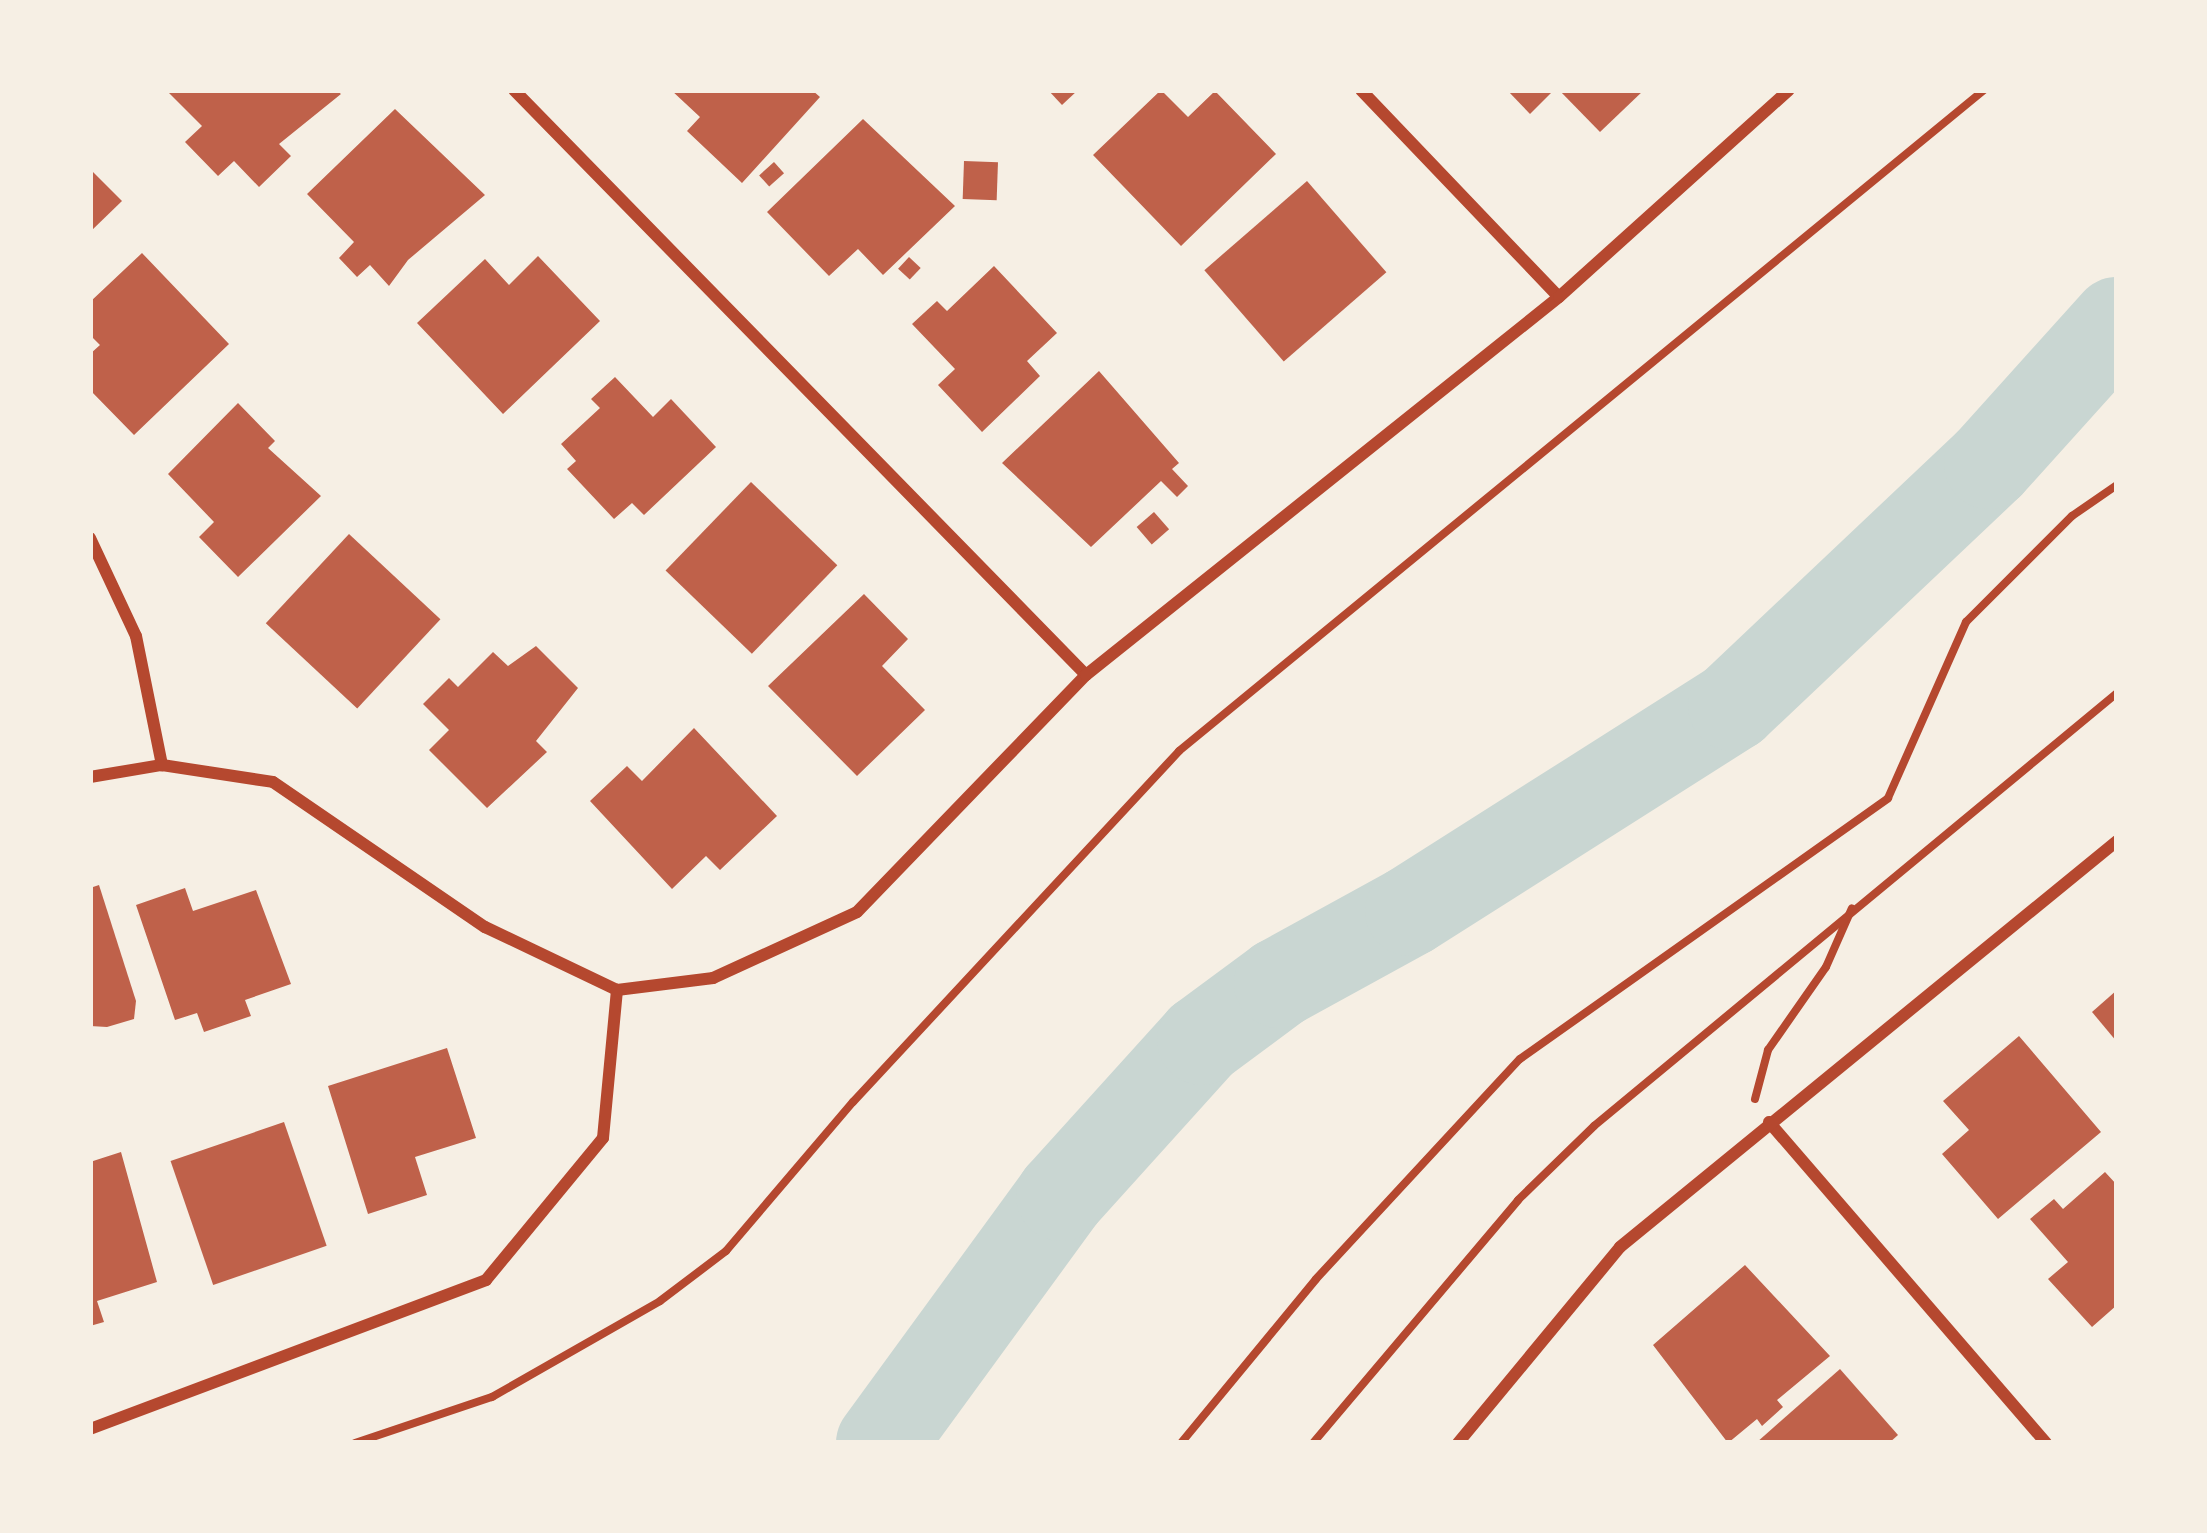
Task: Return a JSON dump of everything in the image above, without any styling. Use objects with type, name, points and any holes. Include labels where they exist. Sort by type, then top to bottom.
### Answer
[{"type":"street","points":[[514,90],[1087,675]]},
{"type":"street","points":[[1360,90],[1559,296]]},
{"type":"street","points":[[90,777],[162,765],[273,782],[484,927],[617,989],[713,978],[857,912],[1087,675],[1559,296],[1789,90]]},
{"type":"street","points":[[90,538],[136,636],[162,765]]},
{"type":"street","points":[[1458,1443],[1620,1246],[2117,841]]},
{"type":"street","points":[[90,1430],[486,1280],[603,1138],[617,989]]},
{"type":"street","points":[[1769,1122],[2046,1443]]},
{"type":"path","points":[[355,1443],[492,1397],[550,1367],[726,1251],[987,953],[1179,751],[1984,90]]},
{"type":"path","points":[[1181,1443],[1316,1279],[1520,1059],[1888,798],[1966,622],[2072,516],[2117,485]]},
{"type":"path","points":[[1313,1443],[1518,1200],[1853,906],[2117,693]]},
{"type":"path","points":[[1769,1122],[1752,1094],[1768,1050],[1826,967],[1853,906]]},
{"type":"building","points":[[166,90],[336,90],[341,94],[279,144],[291,156],[259,187],[234,161],[218,176],[185,142],[202,126]]},
{"type":"building","points":[[671,90],[812,90],[820,97],[742,183],[687,131],[700,117]]},
{"type":"building","points":[[1048,90],[1078,90],[1062,105]]},
{"type":"building","points":[[1161,90],[1188,117],[1215,91],[1276,154],[1181,246],[1093,155]]},
{"type":"building","points":[[1507,90],[1554,90],[1530,114]]},
{"type":"building","points":[[1559,90],[1644,90],[1600,132]]},
{"type":"building","points":[[395,109],[485,195],[408,260],[389,286],[370,265],[357,277],[339,258],[354,242],[307,194]]},
{"type":"building","points":[[863,119],[955,206],[883,275],[858,249],[829,276],[767,212]]},
{"type":"building","points":[[964,161],[998,162],[997,200],[963,199]]},
{"type":"building","points":[[774,162],[784,173],[769,187],[759,175]]},
{"type":"building","points":[[90,169],[122,201],[90,232]]},
{"type":"building","points":[[1307,181],[1386,272],[1284,362],[1204,270]]},
{"type":"building","points":[[142,253],[229,344],[134,435],[90,390],[90,354],[100,345],[90,335],[90,302]]},
{"type":"building","points":[[538,256],[600,321],[503,414],[417,323],[485,259],[509,285]]},
{"type":"building","points":[[909,257],[921,268],[910,280],[898,269]]},
{"type":"building","points":[[994,266],[1057,333],[1027,361],[1040,376],[982,432],[938,385],[955,369],[912,324],[937,301],[947,311]]},
{"type":"building","points":[[1099,371],[1179,463],[1172,469],[1188,486],[1177,497],[1161,481],[1091,547],[1002,463]]},
{"type":"building","points":[[615,377],[653,417],[671,399],[716,447],[644,515],[632,503],[614,519],[567,469],[576,461],[561,444],[600,408],[591,399]]},
{"type":"building","points":[[238,403],[275,441],[268,448],[321,496],[238,577],[199,537],[214,522],[168,474]]},
{"type":"building","points":[[751,482],[837,565],[752,654],[666,570]]},
{"type":"building","points":[[1154,512],[1169,529],[1152,544],[1137,527]]},
{"type":"building","points":[[349,534],[440,619],[357,708],[266,623]]},
{"type":"building","points":[[864,594],[908,639],[882,666],[925,710],[857,776],[768,686]]},
{"type":"building","points":[[536,646],[578,688],[536,741],[547,752],[487,808],[429,750],[449,730],[423,704],[449,678],[458,687],[493,652],[508,666]]},
{"type":"building","points":[[694,728],[777,816],[720,870],[706,856],[672,889],[590,801],[627,766],[642,781]]},
{"type":"building","points":[[99,885],[136,1001],[134,1019],[107,1027],[90,1026],[90,888]]},
{"type":"building","points":[[185,888],[193,911],[256,890],[291,984],[245,1000],[251,1016],[204,1032],[197,1013],[175,1020],[136,905]]},
{"type":"building","points":[[2117,990],[2117,1042],[2092,1012]]},
{"type":"building","points":[[2019,1036],[2101,1132],[1998,1219],[1942,1154],[1969,1130],[1943,1101]]},
{"type":"building","points":[[447,1048],[476,1138],[415,1157],[427,1195],[368,1214],[328,1086]]},
{"type":"building","points":[[284,1122],[327,1246],[213,1285],[171,1161]]},
{"type":"building","points":[[121,1152],[157,1282],[97,1301],[104,1322],[90,1326],[90,1162]]},
{"type":"building","points":[[2105,1172],[2117,1185],[2117,1305],[2092,1327],[2048,1279],[2068,1262],[2030,1219],[2054,1199],[2063,1209]]},
{"type":"building","points":[[1745,1265],[1830,1356],[1777,1400],[1783,1407],[1762,1426],[1757,1419],[1728,1443],[1653,1345]]},
{"type":"building","points":[[1840,1369],[1898,1435],[1889,1443],[1756,1443]]},
{"type":"waterway","points":[[881,1443],[1061,1196],[1202,1040],[1279,983],[1410,911],[1733,706],[1989,464],[2117,322]]}]
